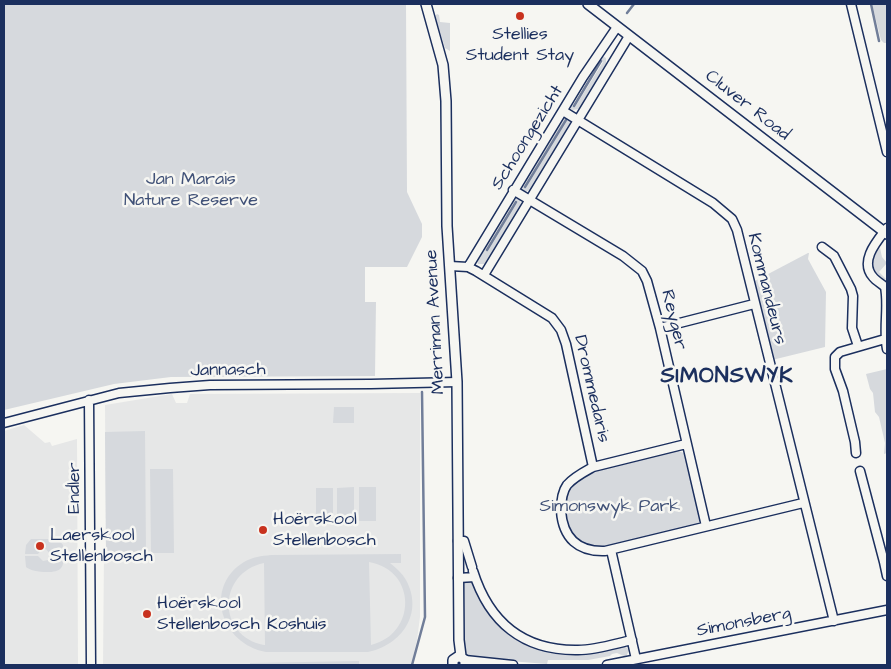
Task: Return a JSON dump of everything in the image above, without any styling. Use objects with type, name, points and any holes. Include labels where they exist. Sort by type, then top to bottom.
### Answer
[{"type":"street","name":"Merriman Avenue","points":[[426,4],[444,75],[447,226],[457,382],[459,661]]},
{"type":"street","name":"Cluver Road","points":[[588,4],[886,231]]},
{"type":"street","points":[[851,4],[887,152]]},
{"type":"street","name":"Schoongezicht","points":[[468,266],[513,190],[617,26]]},
{"type":"street","name":"Schoongezicht","points":[[484,275],[629,36]]},
{"type":"street","points":[[600,51],[613,61]]},
{"type":"street","name":"Kommandeurs","points":[[563,111],[713,203],[732,219],[737,230],[803,502],[834,620]]},
{"type":"street","name":"Reyger","points":[[513,190],[634,264],[642,271],[647,281],[660,328],[706,526]]},
{"type":"street","points":[[886,231],[870,254],[868,263],[871,276],[885,287],[887,295],[885,339],[887,348]]},
{"type":"street","points":[[822,247],[834,256],[851,289],[852,328],[858,346]]},
{"type":"street","name":"Drommedaris","points":[[450,266],[468,266],[546,313],[556,322],[561,330],[593,467]]},
{"type":"street","points":[[660,328],[754,304]]},
{"type":"street","points":[[856,453],[853,433],[834,363],[835,357],[840,352],[885,339]]},
{"type":"street","name":"Jannasch","points":[[4,423],[119,392],[182,387],[457,382]]},
{"type":"street","name":"Endler","points":[[90,400],[91,665]]},
{"type":"street","points":[[686,444],[593,467],[580,474],[567,486],[561,502],[562,522],[568,535],[576,544],[585,549],[597,551],[612,550],[803,502]]},
{"type":"street","points":[[860,471],[885,562],[887,576]]},
{"type":"street","points":[[458,542],[464,542],[473,571],[491,611],[507,627],[527,640],[560,650],[580,650],[632,640]]},
{"type":"street","points":[[612,550],[636,659]]},
{"type":"street","points":[[458,578],[473,571]]},
{"type":"street","name":"Simonsberg","points":[[607,665],[887,610]]},
{"type":"street","points":[[459,661],[484,662],[489,665],[513,665]]},
{"type":"shaded area","name":"Hoërskool Stellenbosch","points":[[420,393],[420,617],[411,665],[103,665],[104,553],[106,553],[105,405],[172,394],[176,403],[187,403],[190,394]]},
{"type":"shaded area","name":"Laerskool Stellenbosch","points":[[24,425],[45,443],[50,442],[52,446],[77,439],[78,665],[4,665],[4,431]]},
{"type":"green space","name":"Jan Marais Nature Reserve","points":[[4,4],[406,4],[407,192],[422,224],[422,237],[407,267],[365,267],[365,302],[376,302],[375,376],[171,377],[114,384],[4,410]]},
{"type":"green space","points":[[872,4],[887,4],[887,43],[881,40]]},
{"type":"green space","points":[[439,15],[440,22],[450,23],[450,51],[445,48],[435,16]]},
{"type":"green space","points":[[600,57],[606,58],[606,64],[579,109],[572,110],[569,105]],"holes":[[[600,60],[603,62],[575,107],[572,105]]]},
{"type":"green space","points":[[563,116],[570,119],[570,123],[530,190],[525,192],[520,186]],"holes":[[[565,120],[567,121],[526,188],[524,186]]]},
{"type":"green space","points":[[514,197],[520,200],[521,205],[485,264],[478,264],[476,258]],"holes":[[[515,201],[517,203],[488,251],[486,249]]]},
{"type":"green space","points":[[880,248],[882,257],[887,263],[879,272],[887,280],[878,275],[874,267],[874,257]]},
{"type":"green space","points":[[808,253],[808,259],[826,292],[825,347],[772,360],[753,282]]},
{"type":"green space","points":[[887,369],[887,453],[884,454],[885,443],[879,417],[875,412],[873,393],[866,374]]},
{"type":"green space","points":[[334,407],[354,407],[354,423],[333,423]]},
{"type":"green space","points":[[145,431],[146,553],[106,553],[105,432]]},
{"type":"green space","name":"Simonswyk Park","points":[[678,451],[686,456],[701,516],[697,524],[608,547],[596,546],[578,540],[570,531],[564,510],[566,497],[579,480],[601,470]]},
{"type":"green space","points":[[150,469],[173,469],[174,553],[151,553]]},
{"type":"green space","points":[[354,487],[354,521],[337,521],[337,488]]},
{"type":"green space","points":[[359,487],[376,487],[376,521],[359,521]]},
{"type":"green space","points":[[316,488],[333,488],[333,521],[316,521]]},
{"type":"green space","points":[[31,539],[58,539],[63,545],[63,554],[50,554],[46,549],[41,550],[38,554],[25,554],[26,545]]},
{"type":"green space","points":[[401,554],[401,563],[390,563],[404,577],[411,592],[411,615],[406,626],[400,635],[391,642],[368,652],[266,652],[250,647],[228,627],[221,599],[224,585],[231,573],[244,562],[257,557],[271,555]],"holes":[[[369,562],[385,567],[396,577],[403,589],[405,602],[403,616],[397,629],[386,639],[371,645]],[[264,563],[265,645],[249,639],[238,630],[231,618],[229,604],[231,591],[238,579],[249,569]]]},
{"type":"green space","points":[[25,556],[38,556],[43,561],[48,560],[50,556],[63,556],[63,564],[61,568],[54,572],[38,571],[26,567]]},
{"type":"green space","points":[[473,582],[491,616],[510,635],[521,642],[546,651],[573,654],[625,646],[629,650],[626,657],[617,653],[588,660],[548,660],[547,664],[471,658],[465,654],[463,647],[462,583]]},
{"type":"green space","points":[[359,661],[359,665],[250,665],[250,663]]},
{"type":"waterway","points":[[627,13],[634,4]]},
{"type":"waterway","points":[[871,4],[879,41]]},
{"type":"waterway","points":[[574,106],[601,61]]},
{"type":"waterway","points":[[525,187],[566,120]]},
{"type":"waterway","points":[[487,250],[516,202]]},
{"type":"waterway","points":[[412,665],[425,617],[422,392]]},
{"type":"place","name":"Stellies Student Stay","points":[[520,16]]},
{"type":"place","name":"Hoërskool Stellenbosch","points":[[263,530]]},
{"type":"place","name":"Laerskool Stellenbosch","points":[[40,546]]},
{"type":"place","name":"Hoërskool Stellenbosch Koshuis","points":[[147,614]]},
{"type":"district","name":"SIMONSWYK","points":[[727,377]]}]
